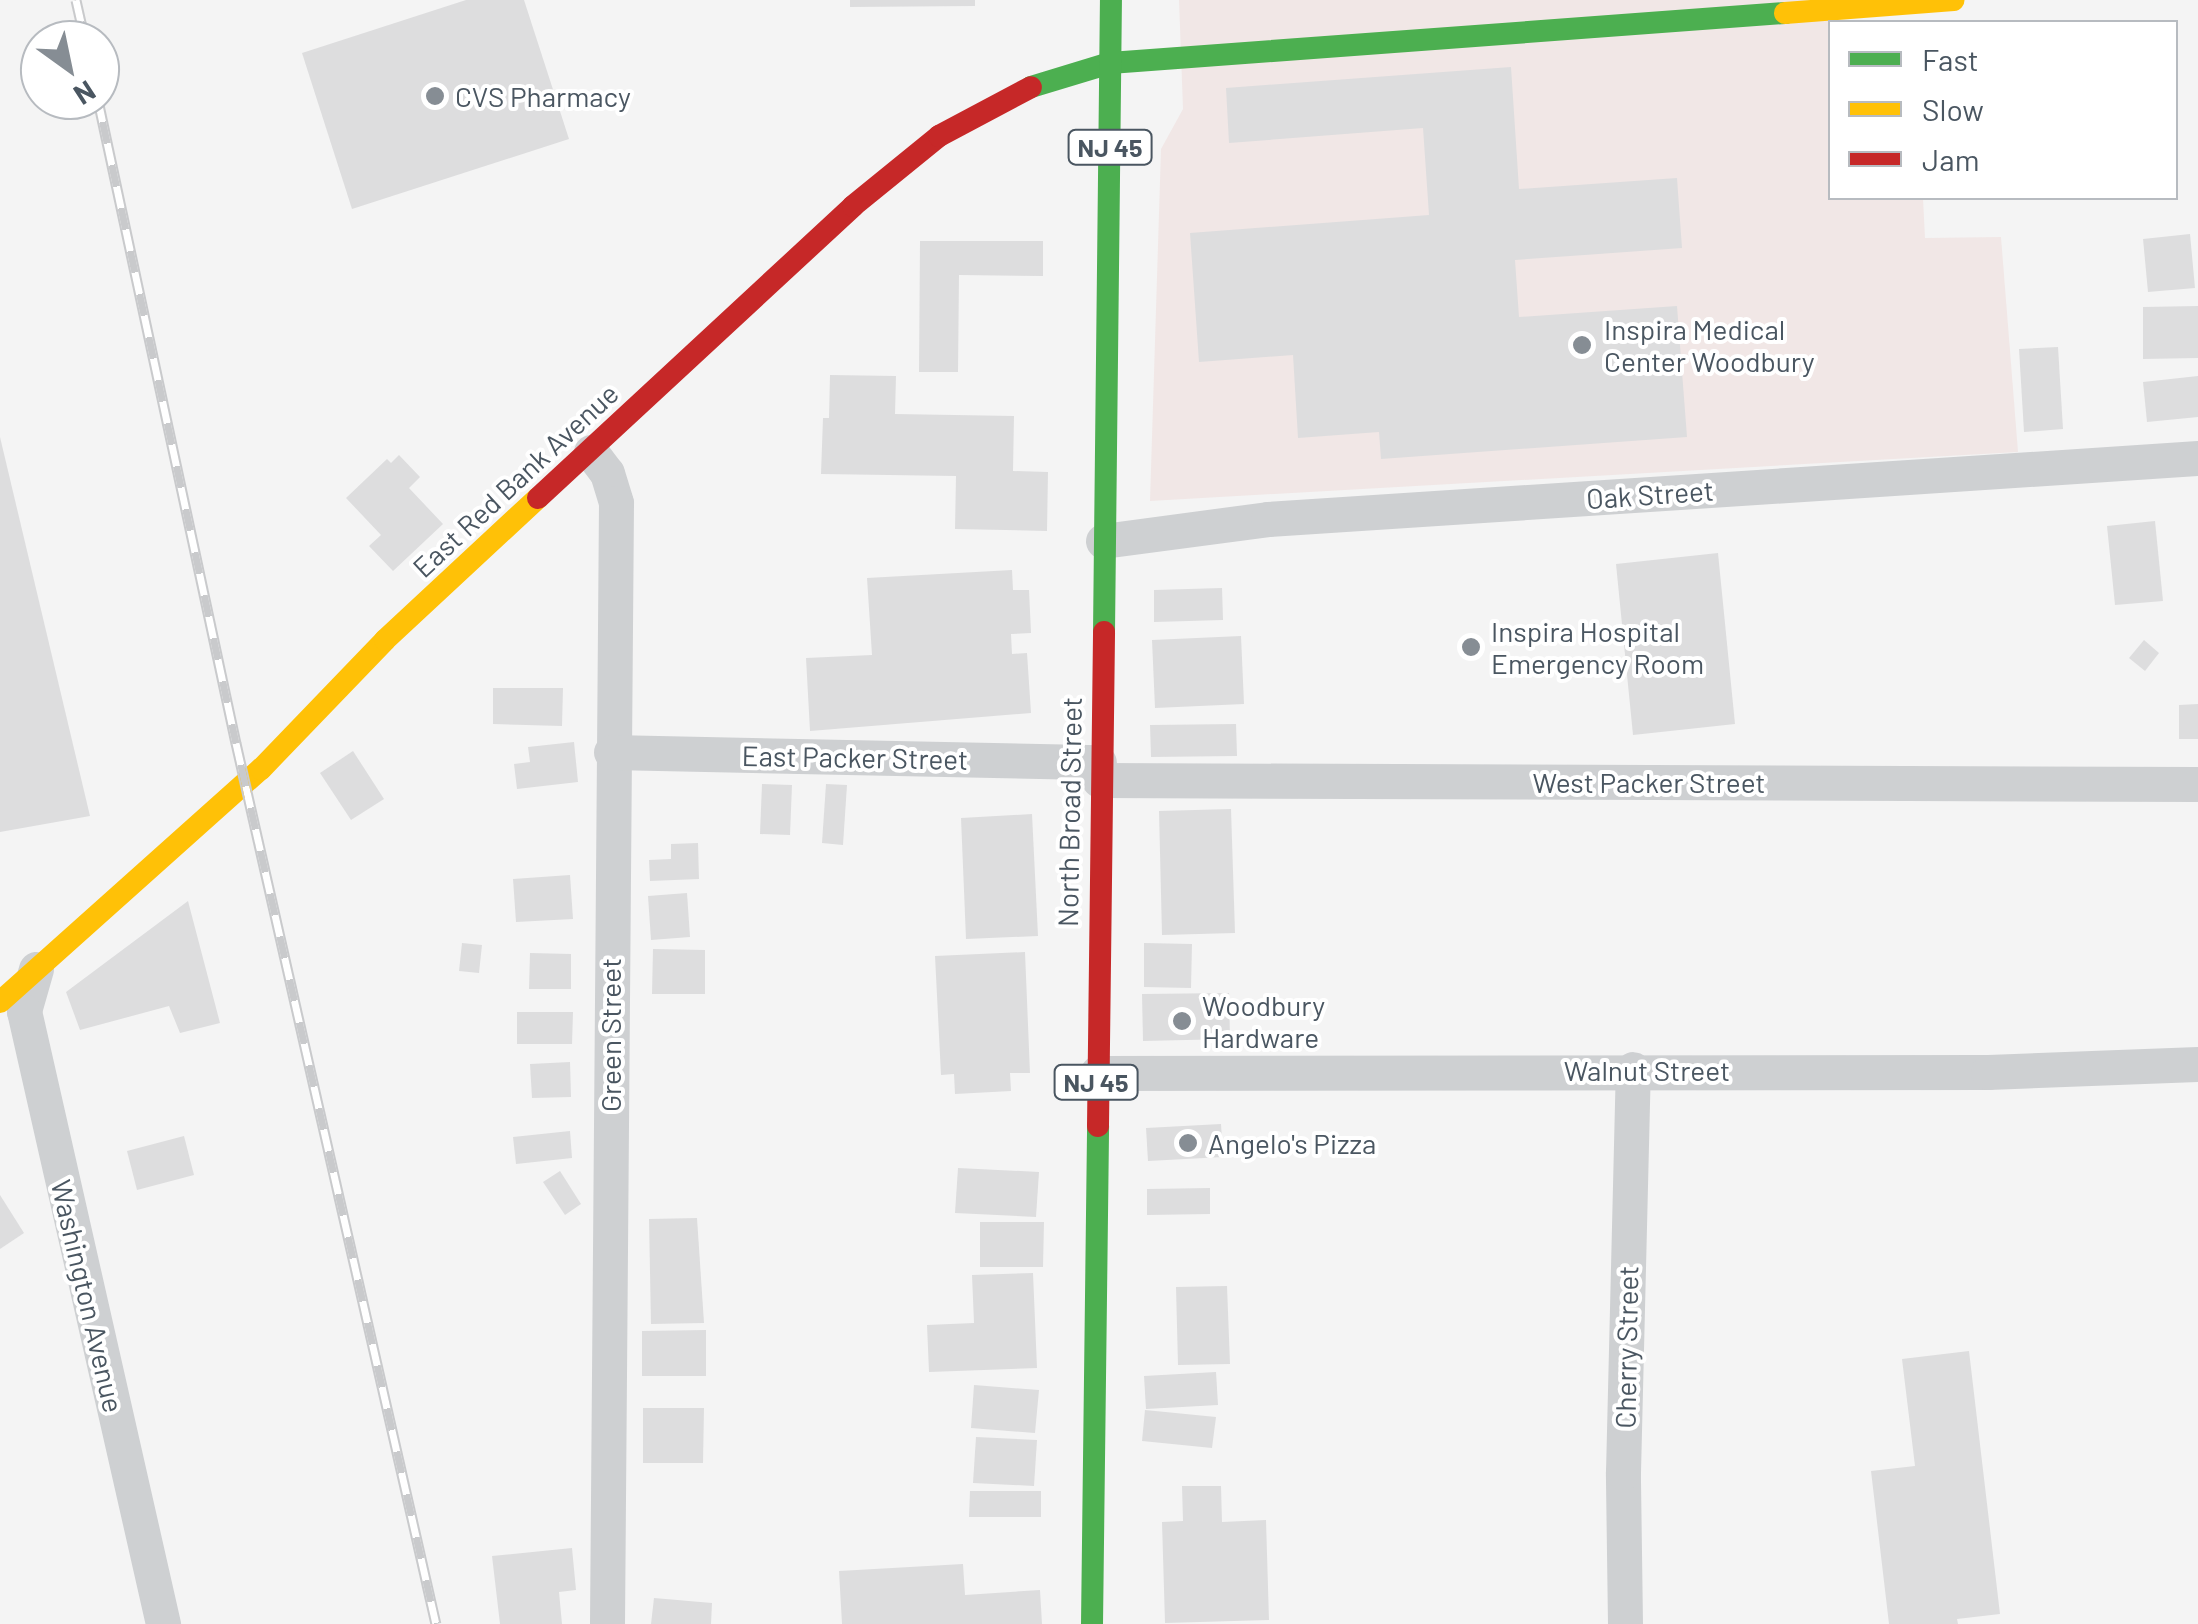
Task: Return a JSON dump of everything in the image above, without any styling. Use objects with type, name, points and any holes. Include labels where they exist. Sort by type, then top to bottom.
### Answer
[{"type":"street","name":"North Broad Street","points":[[1092,1624],[1111,0]]},
{"type":"street","name":"East Red Bank Avenue","points":[[0,1002],[261,769],[385,640],[852,206],[939,136],[1044,82],[1110,63],[1952,0]]},
{"type":"street","name":"Green Street","points":[[591,452],[607,473],[616,503],[611,752],[607,1624]]},
{"type":"street","name":"Oak Street","points":[[1103,541],[1268,519],[2198,458]]},
{"type":"street","name":"East Packer Street","points":[[611,752],[1099,771]]},
{"type":"street","name":"West Packer Street","points":[[1099,771],[2198,784]]},
{"type":"street","name":"Washington Avenue","points":[[36,968],[24,1011],[163,1624]]},
{"type":"street","name":"Walnut Street","points":[[1096,1073],[1633,1069],[1988,1072],[2198,1064]]},
{"type":"street","name":"Cherry Street","points":[[1625,1624],[1623,1472],[1633,1069]]},
{"type":"shaded area","name":"Inspira Medical Center Woodbury","points":[[1179,0],[1914,0],[1828,20],[1828,200],[1923,200],[1925,238],[2001,237],[2018,452],[1150,501],[1161,149],[1183,109]]},
{"type":"building","name":"CVS Pharmacy","points":[[466,0],[524,0],[569,139],[352,209],[302,53]]},
{"type":"building","points":[[850,0],[975,0],[975,6],[850,7]]},
{"type":"building","points":[[1511,67],[1519,189],[1677,178],[1682,248],[1515,260],[1519,317],[1677,306],[1687,437],[1381,459],[1379,432],[1298,438],[1293,355],[1199,362],[1190,233],[1429,215],[1423,128],[1229,143],[1226,88]]},
{"type":"building","points":[[2190,234],[2195,288],[2148,292],[2143,239]]},
{"type":"building","points":[[920,241],[1043,241],[1043,276],[959,275],[958,372],[919,372]]},
{"type":"building","points":[[2198,306],[2198,358],[2143,359],[2143,307]]},
{"type":"building","points":[[2058,347],[2063,429],[2024,432],[2019,349]]},
{"type":"building","points":[[830,375],[896,376],[895,414],[1014,416],[1013,471],[1048,472],[1047,531],[955,529],[956,476],[821,474],[823,418],[829,418]]},
{"type":"building","points":[[2198,376],[2198,417],[2147,422],[2143,382]]},
{"type":"building","points":[[0,437],[90,816],[0,832]]},
{"type":"building","points":[[399,455],[420,477],[409,488],[443,524],[393,571],[369,546],[381,535],[346,498],[387,459],[391,463]]},
{"type":"building","points":[[2155,521],[2163,601],[2115,605],[2107,526]]},
{"type":"building","points":[[1718,553],[1735,724],[1633,735],[1616,564]]},
{"type":"building","points":[[1012,570],[1013,590],[1029,590],[1031,633],[1011,634],[1012,654],[1027,653],[1031,713],[810,731],[806,658],[872,655],[867,578]]},
{"type":"building","points":[[1222,588],[1223,620],[1154,622],[1154,590]]},
{"type":"building","points":[[1241,636],[1244,704],[1155,708],[1152,640]]},
{"type":"building","points":[[2144,640],[2159,653],[2145,671],[2129,658]]},
{"type":"building","points":[[493,688],[563,688],[562,726],[493,724]]},
{"type":"building","points":[[2198,704],[2198,739],[2179,739],[2179,705]]},
{"type":"building","points":[[1236,724],[1237,756],[1151,757],[1150,725]]},
{"type":"building","points":[[574,742],[578,782],[517,789],[514,764],[530,762],[528,747]]},
{"type":"building","points":[[353,751],[384,799],[351,820],[320,773]]},
{"type":"building","points":[[762,784],[792,785],[790,835],[760,834]]},
{"type":"building","points":[[826,784],[847,785],[843,845],[822,843]]},
{"type":"building","points":[[1231,809],[1235,933],[1162,935],[1159,811]]},
{"type":"building","points":[[1032,814],[1038,936],[966,939],[961,818]]},
{"type":"building","points":[[698,843],[699,879],[650,881],[649,860],[671,859],[671,844]]},
{"type":"building","points":[[570,875],[573,919],[516,922],[513,879]]},
{"type":"building","points":[[687,893],[690,937],[651,940],[648,896]]},
{"type":"building","points":[[188,901],[220,1023],[180,1033],[169,1006],[80,1030],[66,992]]},
{"type":"building","points":[[462,943],[482,945],[479,973],[459,971]]},
{"type":"building","points":[[1144,943],[1192,944],[1191,988],[1144,987]]},
{"type":"building","points":[[653,949],[705,950],[705,994],[652,994]]},
{"type":"building","points":[[1025,952],[1030,1073],[1010,1073],[1011,1091],[955,1094],[954,1074],[941,1075],[935,956]]},
{"type":"building","points":[[530,953],[571,954],[571,989],[529,989]]},
{"type":"building","points":[[1229,993],[1230,1039],[1143,1041],[1142,994]]},
{"type":"building","points":[[517,1012],[573,1012],[572,1044],[517,1044]]},
{"type":"building","points":[[570,1062],[571,1097],[532,1098],[530,1064]]},
{"type":"building","points":[[1221,1124],[1223,1157],[1148,1161],[1146,1128]]},
{"type":"building","points":[[570,1131],[572,1158],[516,1164],[513,1137]]},
{"type":"building","points":[[184,1136],[194,1175],[137,1190],[127,1151]]},
{"type":"building","points":[[958,1168],[1039,1172],[1036,1217],[955,1213]]},
{"type":"building","points":[[560,1171],[581,1204],[565,1215],[543,1182]]},
{"type":"building","points":[[1210,1188],[1210,1214],[1147,1215],[1147,1189]]},
{"type":"building","points":[[0,1195],[24,1233],[0,1249]]},
{"type":"building","points":[[697,1218],[704,1323],[651,1324],[649,1219]]},
{"type":"building","points":[[980,1222],[1044,1222],[1043,1267],[980,1267]]},
{"type":"building","points":[[1033,1273],[1037,1368],[929,1372],[927,1325],[974,1323],[972,1275]]},
{"type":"building","points":[[1227,1286],[1230,1364],[1178,1365],[1176,1287]]},
{"type":"building","points":[[706,1330],[706,1376],[642,1376],[642,1331]]},
{"type":"building","points":[[1969,1351],[2000,1614],[1957,1619],[1958,1624],[1889,1624],[1871,1471],[1915,1466],[1902,1359]]},
{"type":"building","points":[[1216,1372],[1218,1405],[1146,1409],[1144,1376]]},
{"type":"building","points":[[974,1385],[1039,1390],[1035,1433],[971,1428]]},
{"type":"building","points":[[643,1408],[704,1408],[703,1463],[643,1463]]},
{"type":"building","points":[[1145,1410],[1216,1417],[1212,1448],[1142,1441]]},
{"type":"building","points":[[976,1437],[1037,1440],[1034,1486],[973,1483]]},
{"type":"building","points":[[1182,1486],[1221,1486],[1222,1522],[1266,1520],[1269,1620],[1165,1623],[1162,1522],[1183,1521]]},
{"type":"building","points":[[970,1491],[1041,1491],[1041,1517],[969,1517]]},
{"type":"building","points":[[572,1548],[576,1590],[559,1592],[562,1624],[500,1624],[492,1556]]},
{"type":"building","points":[[963,1564],[965,1595],[1040,1590],[1042,1624],[842,1624],[839,1571]]},
{"type":"building","points":[[654,1598],[712,1603],[711,1624],[651,1624]]},
{"type":"railway","points":[[76,0],[80,20]]},
{"type":"railway","points":[[102,120],[236,743],[436,1624]]},
{"type":"traffic: fast","points":[[1104,632],[1111,0]]},
{"type":"traffic: fast","points":[[1031,87],[1110,63],[1785,13]]},
{"type":"traffic: fast","points":[[1092,1624],[1098,1126]]},
{"type":"traffic: slow","points":[[1785,13],[1953,0]]},
{"type":"traffic: slow","points":[[0,1002],[261,769],[385,640],[538,498]]},
{"type":"traffic: jam","points":[[538,498],[853,206],[939,136],[1031,87]]},
{"type":"traffic: jam","points":[[1098,1126],[1104,632]]},
{"type":"place","name":"CVS Pharmacy","points":[[435,96]]},
{"type":"place","name":"Inspira Medical Center Woodbury","points":[[1582,345]]},
{"type":"place","name":"Inspira Hospital Emergency Room","points":[[1471,647]]},
{"type":"place","name":"Woodbury Hardware","points":[[1182,1021]]},
{"type":"place","name":"Angelo's Pizza","points":[[1188,1143]]}]
